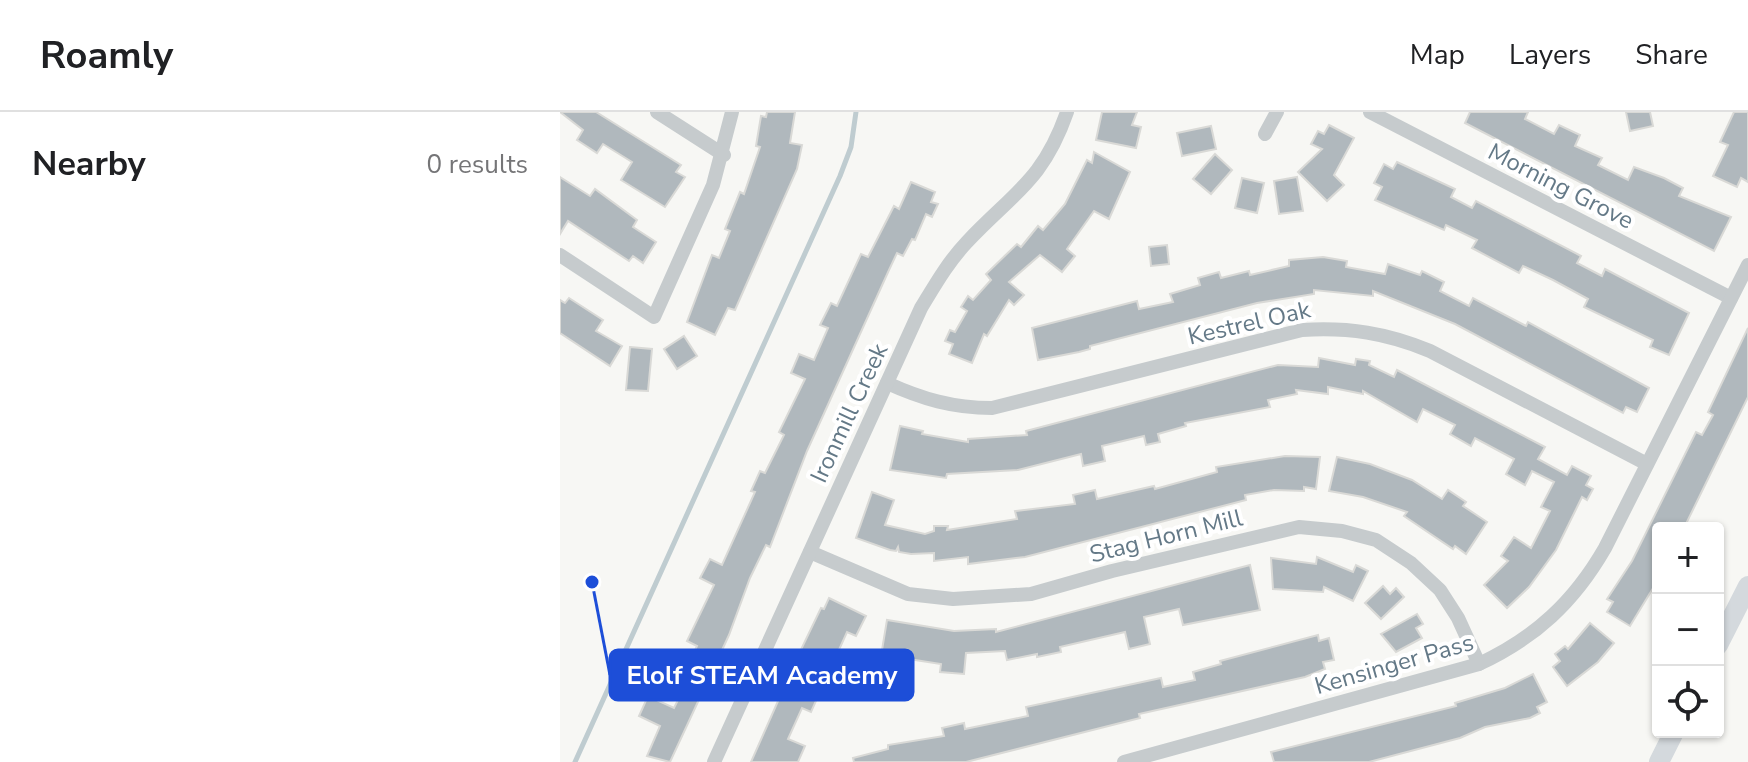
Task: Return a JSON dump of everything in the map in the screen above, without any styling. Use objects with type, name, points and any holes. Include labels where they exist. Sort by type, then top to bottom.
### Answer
[{"type":"main road","points":[[1724,633],[1748,586]]},
{"type":"main road","points":[[1659,762],[1671,738]]},
{"type":"street","points":[[657,112],[724,155]]},
{"type":"street","points":[[560,255],[654,317],[724,155],[732,112]]},
{"type":"street","name":"Ironmill Creek","points":[[714,762],[887,383],[939,277],[967,242],[1039,172],[1057,141],[1067,112]]},
{"type":"street","points":[[1265,134],[1277,112]]},
{"type":"street","name":"Morning Grove","points":[[1370,112],[1731,298]]},
{"type":"street","name":"Kensinger Pass","points":[[1124,762],[1479,664],[1527,638],[1560,611],[1581,586],[1748,265]]},
{"type":"street","name":"Kestrel Oak","points":[[887,383],[922,399],[952,406],[992,408],[1302,330],[1339,328],[1401,339],[1430,351],[1647,464]]},
{"type":"street","name":"Stag Horn Mill","points":[[810,552],[908,594],[953,599],[1031,594],[1112,571],[1299,527],[1342,531],[1376,540],[1411,563],[1440,590],[1458,618],[1479,664]]},
{"type":"building","points":[[560,112],[596,112],[681,165],[676,172],[685,177],[665,207],[621,180],[632,162],[603,144],[597,153],[577,140],[583,130]]},
{"type":"building","points":[[767,112],[795,112],[790,143],[802,145],[797,169],[735,310],[728,308],[715,335],[687,322],[712,255],[719,258],[730,231],[725,229],[740,192],[744,194],[760,147],[756,146],[761,116],[766,117]]},
{"type":"building","points":[[1102,112],[1137,112],[1132,125],[1141,127],[1136,148],[1096,140]]},
{"type":"building","points":[[1470,112],[1528,112],[1525,119],[1554,134],[1559,125],[1580,135],[1575,146],[1602,158],[1598,165],[1628,180],[1634,167],[1664,178],[1683,188],[1679,196],[1731,217],[1714,251],[1465,123]]},
{"type":"building","points":[[1626,112],[1650,112],[1653,126],[1630,131]]},
{"type":"building","points":[[1734,112],[1748,112],[1748,182],[1741,178],[1737,187],[1713,176],[1728,145],[1720,142]]},
{"type":"building","points":[[1329,125],[1354,138],[1334,175],[1344,185],[1327,201],[1298,172],[1322,149],[1311,144],[1318,131],[1324,134]]},
{"type":"building","points":[[1211,126],[1216,149],[1182,156],[1177,133]]},
{"type":"building","points":[[1094,152],[1130,172],[1109,219],[1094,211],[1067,249],[1075,256],[1062,272],[1040,255],[1009,282],[1024,295],[1014,305],[1009,300],[987,336],[984,334],[972,363],[949,354],[953,344],[945,341],[950,330],[955,332],[967,311],[961,307],[968,296],[973,300],[991,280],[986,274],[1017,244],[1021,247],[1038,226],[1043,230],[1065,204],[1087,160],[1092,163]]},
{"type":"building","points":[[1215,154],[1232,170],[1211,194],[1193,179]]},
{"type":"building","points":[[1397,162],[1455,189],[1451,197],[1472,208],[1476,201],[1581,256],[1577,263],[1602,276],[1605,269],[1689,313],[1669,355],[1650,347],[1653,340],[1584,307],[1588,299],[1553,280],[1523,266],[1519,273],[1472,248],[1477,240],[1446,225],[1444,230],[1375,200],[1382,187],[1374,183],[1384,164],[1393,169]]},
{"type":"building","points":[[560,177],[590,196],[595,189],[637,220],[633,227],[656,242],[643,263],[633,256],[629,261],[568,221],[560,234]]},
{"type":"building","points":[[1297,177],[1303,211],[1279,214],[1274,181]]},
{"type":"building","points":[[1242,178],[1264,183],[1257,213],[1235,208]]},
{"type":"building","points":[[911,182],[935,192],[931,202],[938,204],[932,217],[926,214],[915,240],[912,239],[903,256],[897,253],[807,451],[770,547],[766,545],[750,578],[729,635],[670,762],[647,756],[660,726],[639,716],[648,696],[674,708],[690,676],[684,673],[697,646],[687,641],[714,585],[700,578],[710,559],[722,565],[755,492],[751,491],[760,471],[765,473],[784,435],[779,432],[805,379],[791,373],[799,354],[814,360],[828,328],[820,325],[831,303],[837,306],[861,254],[868,257],[894,206],[899,209]]},
{"type":"building","points":[[1167,245],[1169,264],[1151,266],[1149,247]]},
{"type":"building","points":[[1323,257],[1347,261],[1346,267],[1385,274],[1388,264],[1420,275],[1422,271],[1444,282],[1440,291],[1469,306],[1473,298],[1526,326],[1528,322],[1649,388],[1637,412],[1626,407],[1623,413],[1455,324],[1373,291],[1373,296],[1314,290],[1314,294],[1257,303],[1090,346],[1090,349],[1079,352],[1038,360],[1032,328],[1137,301],[1139,309],[1173,302],[1170,294],[1200,285],[1198,278],[1219,272],[1221,278],[1249,271],[1250,275],[1289,266],[1289,260]]},
{"type":"building","points":[[569,298],[603,320],[596,331],[622,346],[610,366],[560,333],[560,300],[565,303]]},
{"type":"building","points":[[1748,328],[1748,397],[1687,522],[1652,522],[1652,590],[1630,626],[1607,612],[1613,602],[1607,599],[1632,561],[1696,432],[1702,435],[1713,415],[1708,412]]},
{"type":"building","points":[[684,336],[697,356],[677,369],[664,349]]},
{"type":"building","points":[[630,347],[652,349],[648,391],[626,390]]},
{"type":"building","points":[[1319,358],[1355,365],[1356,359],[1370,361],[1369,365],[1394,377],[1397,370],[1545,447],[1538,459],[1567,475],[1572,466],[1591,476],[1586,485],[1593,489],[1587,500],[1582,497],[1556,550],[1529,587],[1507,608],[1484,585],[1508,561],[1501,556],[1514,537],[1531,548],[1550,511],[1541,507],[1554,482],[1532,471],[1525,485],[1506,474],[1514,459],[1475,438],[1471,446],[1450,434],[1455,425],[1423,409],[1417,422],[1363,391],[1363,394],[1328,387],[1328,394],[1296,390],[1297,394],[1268,400],[1270,407],[1185,423],[1186,426],[1158,434],[1160,442],[1146,445],[1144,436],[1102,446],[1105,461],[1083,466],[1081,454],[1018,470],[947,474],[946,478],[890,470],[900,426],[923,431],[922,434],[968,442],[968,439],[1027,435],[1026,431],[1278,365],[1318,367]]},
{"type":"building","points":[[1285,456],[1320,457],[1316,489],[1304,487],[1304,491],[1274,490],[1245,495],[1246,500],[1025,557],[968,564],[968,557],[934,561],[934,553],[899,552],[898,547],[896,551],[890,550],[856,538],[872,492],[894,500],[885,525],[925,534],[934,531],[934,526],[948,526],[947,530],[1017,519],[1015,511],[1075,504],[1073,495],[1095,490],[1097,499],[1154,486],[1155,489],[1217,472],[1216,467]]},
{"type":"building","points":[[1337,457],[1370,464],[1412,480],[1442,499],[1448,490],[1466,502],[1463,506],[1487,522],[1466,554],[1455,546],[1453,549],[1404,516],[1407,512],[1363,497],[1329,491]]},
{"type":"building","points":[[1317,557],[1353,572],[1356,565],[1368,571],[1353,601],[1324,587],[1323,592],[1273,589],[1271,558],[1316,564]]},
{"type":"building","points":[[1250,565],[1260,610],[1183,625],[1179,609],[1144,617],[1150,644],[1129,649],[1125,632],[1060,647],[1061,652],[1037,657],[1037,654],[1007,660],[1005,651],[966,653],[964,674],[940,672],[941,664],[902,658],[899,672],[879,668],[887,620],[954,631],[996,629],[996,632]]},
{"type":"building","points":[[1383,586],[1390,594],[1396,588],[1404,597],[1381,619],[1365,603]]},
{"type":"building","points":[[829,598],[866,616],[856,636],[847,632],[811,712],[802,708],[788,739],[805,746],[798,762],[751,762],[786,683],[793,687],[803,666],[795,662]]},
{"type":"building","points":[[1417,614],[1423,624],[1416,628],[1422,638],[1396,652],[1381,634]]},
{"type":"building","points":[[1590,623],[1614,643],[1598,662],[1567,686],[1553,667],[1560,661],[1555,654],[1565,646],[1568,649]]},
{"type":"building","points":[[1318,635],[1319,641],[1329,638],[1334,660],[1323,662],[1325,669],[1305,677],[1139,714],[1140,718],[966,762],[854,762],[853,758],[888,749],[888,745],[944,736],[942,728],[964,723],[965,729],[1028,716],[1026,707],[1161,678],[1163,687],[1195,680],[1193,672],[1221,664],[1220,661]]},
{"type":"building","points":[[1533,674],[1547,702],[1537,707],[1540,713],[1530,718],[1485,727],[1460,738],[1369,762],[1274,762],[1271,752],[1456,706],[1455,703],[1505,688]]},
{"type":"waterway","points":[[575,762],[840,176],[851,147],[856,112]]},
{"type":"place","name":"Elolf STEAM Academy","points":[[592,582]]}]
